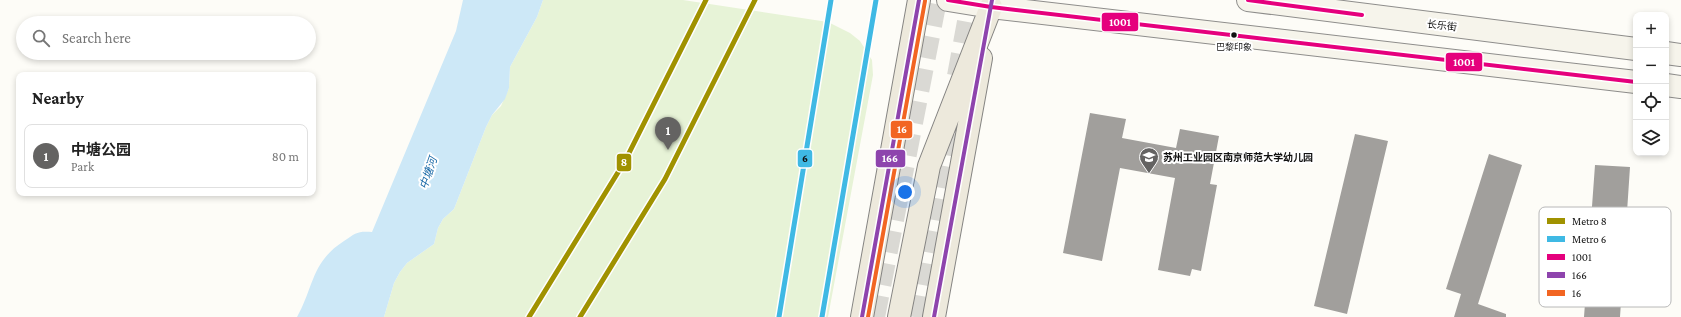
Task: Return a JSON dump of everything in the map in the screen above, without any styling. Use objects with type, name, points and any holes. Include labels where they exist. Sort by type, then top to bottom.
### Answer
[{"type":"main road","points":[[862,317],[919,0]]},
{"type":"main road","points":[[948,0],[991,3],[1633,82]]},
{"type":"main road","name":"长乐街","points":[[1248,0],[1633,49]]},
{"type":"main road","points":[[899,317],[929,166],[991,3]]},
{"type":"main road","points":[[934,317],[991,3]]},
{"type":"main road","points":[[1669,53],[1681,55]]},
{"type":"main road","points":[[1669,85],[1681,87]]},
{"type":"green space","points":[[543,0],[683,0],[828,22],[850,33],[860,41],[872,60],[873,75],[828,317],[384,317],[394,283],[400,272],[407,263],[434,244],[438,228],[443,219],[454,209],[486,127],[492,115],[501,106],[509,88],[510,67],[537,17]]},
{"type":"water","name":"中塘河","points":[[463,0],[543,0],[537,17],[510,67],[509,88],[505,99],[492,115],[486,127],[454,209],[443,219],[438,228],[434,244],[407,263],[400,272],[394,283],[384,317],[297,317],[303,306],[314,276],[325,258],[333,249],[354,234],[360,232],[372,232],[456,31]]},
{"type":"building","name":"苏州工业园区南京师范大学幼儿园","points":[[1090,113],[1126,119],[1122,138],[1176,148],[1180,129],[1219,136],[1210,184],[1217,185],[1201,271],[1192,269],[1190,276],[1158,270],[1175,178],[1120,168],[1102,261],[1063,253]]},
{"type":"building","points":[[1355,134],[1388,141],[1347,314],[1314,306]]},
{"type":"building","points":[[1489,154],[1522,165],[1478,304],[1506,314],[1506,317],[1454,317],[1461,294],[1446,289]]},
{"type":"building","points":[[1595,165],[1630,167],[1627,207],[1592,207]]},
{"type":"building","points":[[1585,307],[1621,307],[1620,317],[1584,317]]},
{"type":"tunnel","points":[[874,317],[936,0]]},
{"type":"tunnel","points":[[958,76],[972,0]]},
{"type":"tunnel","points":[[914,317],[948,131]]},
{"type":"metro line","name":"8","points":[[529,317],[625,161],[706,0]]},
{"type":"metro line","name":"8","points":[[580,317],[665,179],[755,0]]},
{"type":"metro line","name":"6","points":[[779,317],[831,0]]},
{"type":"metro line","name":"6","points":[[822,317],[876,0]]},
{"type":"transit line","name":"166","points":[[862,317],[919,0]]},
{"type":"transit line","name":"1001","points":[[948,0],[991,7],[1633,82]]},
{"type":"transit line","name":"166","points":[[934,317],[992,0]]},
{"type":"transit line","name":"1001","points":[[1248,0],[1362,15]]},
{"type":"transit line","name":"16","points":[[868,317],[925,1]]},
{"type":"place","name":"巴黎印象","points":[[1234,35]]},
{"type":"place","name":"中塘公园","points":[[668,150]]},
{"type":"place","name":"苏州工业园区南京师范大学幼儿园","points":[[1149,174]]}]
